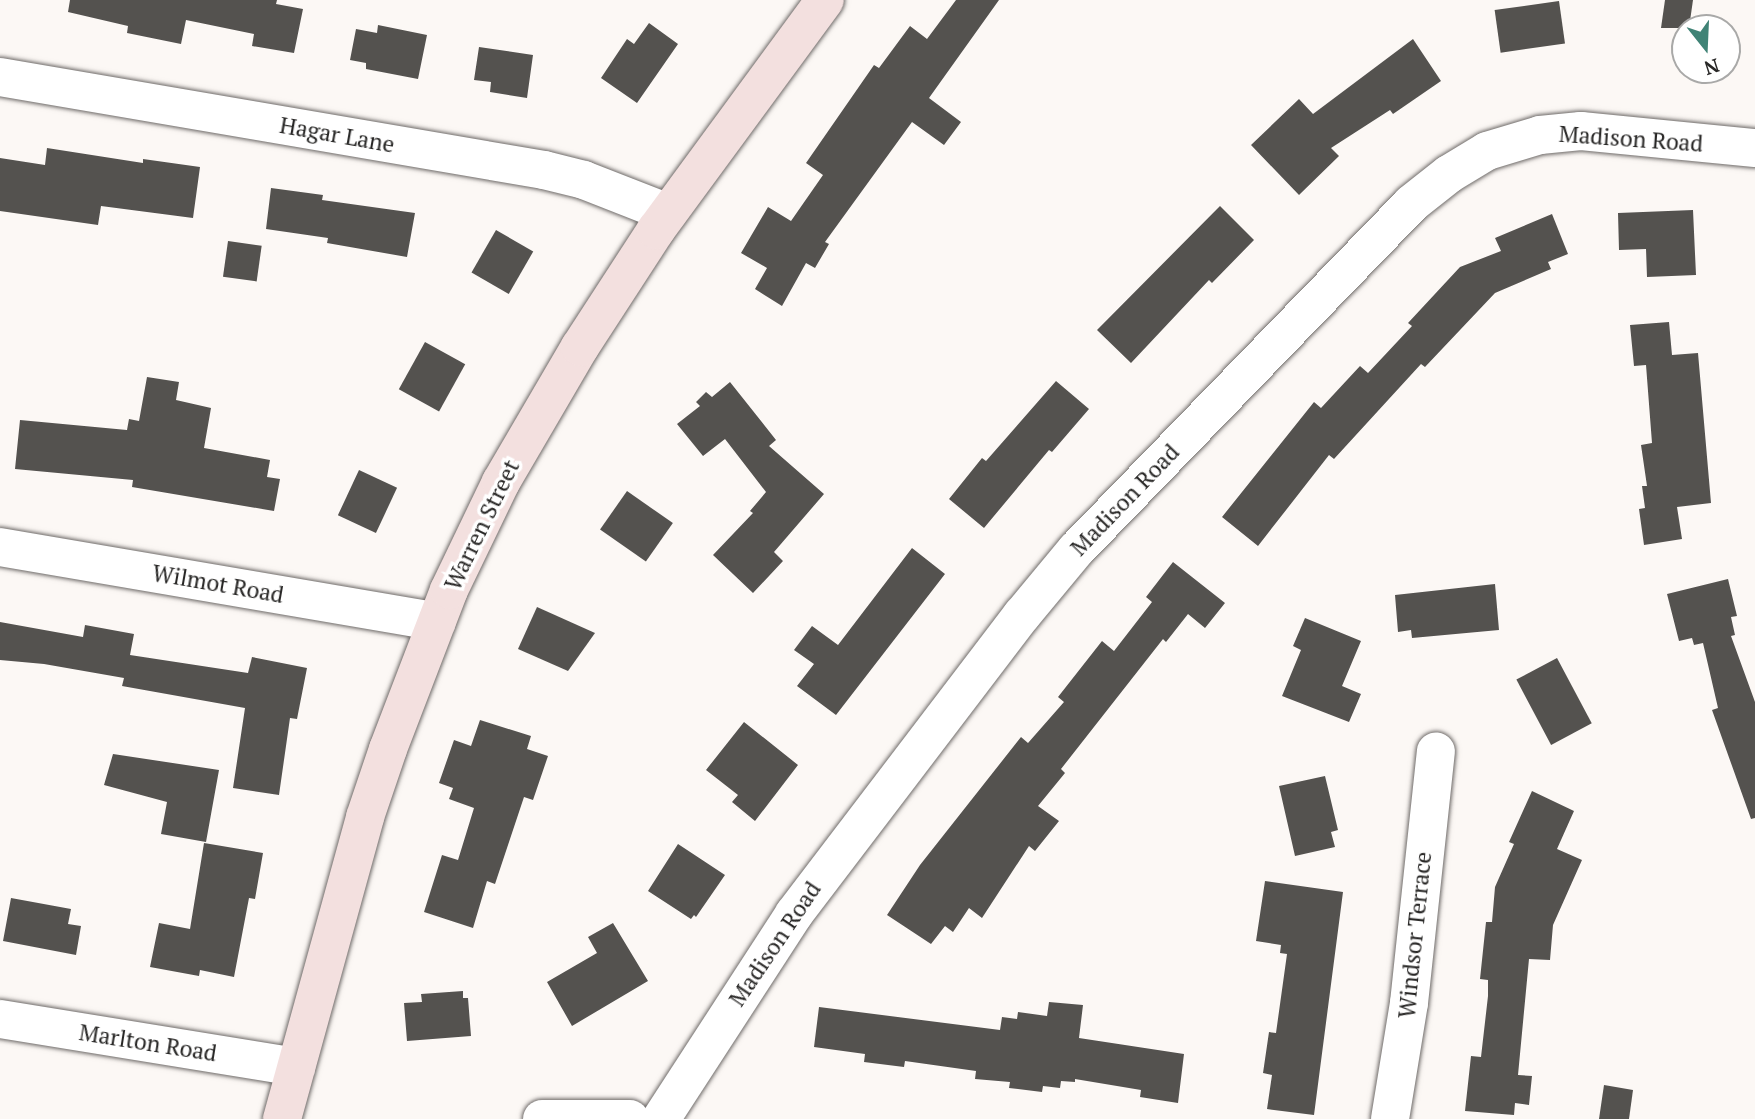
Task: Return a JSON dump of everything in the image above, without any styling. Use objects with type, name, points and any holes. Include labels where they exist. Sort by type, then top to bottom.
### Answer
[{"type":"main road","name":"Warren Street","points":[[282,1119],[366,817],[396,726],[437,622],[501,482],[580,347],[668,213],[825,0]]},
{"type":"street","name":"Hagar Lane","points":[[0,77],[544,170],[584,180],[668,213]]},
{"type":"street","name":"Madison Road","points":[[661,1119],[801,904],[1022,615],[1076,550],[1411,204],[1449,174],[1487,151],[1540,135],[1581,131],[1755,148]]},
{"type":"street","name":"Wilmot Road","points":[[0,547],[437,622]]},
{"type":"street","name":"Windsor Terrace","points":[[1390,1119],[1409,1003],[1436,751]]},
{"type":"street","name":"Marlton Road","points":[[0,1019],[296,1067]]},
{"type":"street","points":[[542,1119],[630,1119]]},
{"type":"building","points":[[70,0],[277,0],[276,4],[303,9],[294,53],[252,46],[254,34],[186,20],[181,44],[127,33],[128,26],[68,12]]},
{"type":"building","points":[[956,0],[999,0],[929,98],[961,122],[944,145],[912,122],[825,242],[829,244],[815,268],[806,263],[782,306],[755,289],[767,268],[741,253],[768,207],[791,221],[823,175],[806,163],[874,65],[879,68],[910,26],[927,39]]},
{"type":"building","points":[[1665,0],[1693,0],[1691,14],[1671,14],[1671,28],[1661,28]]},
{"type":"building","points":[[1559,1],[1565,44],[1501,53],[1495,10]]},
{"type":"building","points":[[649,23],[678,44],[637,103],[601,78],[627,39],[634,44]]},
{"type":"building","points":[[378,25],[427,35],[418,79],[366,69],[366,63],[350,60],[356,29],[377,33]]},
{"type":"building","points":[[1413,39],[1441,81],[1393,114],[1390,110],[1331,148],[1339,156],[1299,195],[1251,145],[1299,99],[1313,114]]},
{"type":"building","points":[[479,47],[533,55],[527,98],[490,92],[491,82],[474,80]]},
{"type":"building","points":[[47,148],[143,163],[143,159],[200,167],[193,218],[101,206],[98,225],[0,211],[0,158],[45,165]]},
{"type":"building","points":[[271,188],[323,195],[322,200],[415,213],[407,257],[327,243],[328,238],[266,229]]},
{"type":"building","points":[[1220,206],[1254,240],[1212,283],[1209,280],[1131,363],[1097,330]]},
{"type":"building","points":[[1693,210],[1696,275],[1647,277],[1646,249],[1619,250],[1618,213]]},
{"type":"building","points":[[1552,214],[1568,254],[1548,262],[1551,269],[1495,293],[1425,367],[1421,364],[1334,459],[1329,455],[1258,546],[1222,517],[1314,402],[1321,408],[1360,366],[1368,373],[1412,326],[1408,323],[1460,267],[1501,251],[1495,238]]},
{"type":"building","points":[[496,230],[533,251],[509,294],[472,272]]},
{"type":"building","points":[[228,241],[262,246],[257,281],[223,277]]},
{"type":"building","points":[[1669,322],[1672,355],[1698,353],[1711,503],[1677,507],[1682,539],[1644,545],[1639,509],[1645,508],[1642,486],[1647,486],[1641,445],[1652,443],[1646,365],[1634,366],[1630,325]]},
{"type":"building","points":[[425,342],[465,364],[439,412],[399,389]]},
{"type":"building","points":[[147,377],[179,382],[176,400],[211,408],[204,448],[270,460],[267,477],[280,479],[274,511],[132,487],[133,480],[15,469],[20,420],[127,430],[129,419],[139,421]]},
{"type":"building","points":[[1056,381],[1089,409],[1052,452],[1049,450],[984,528],[949,499],[982,458],[986,461]]},
{"type":"building","points":[[730,382],[776,440],[769,446],[824,494],[774,552],[783,561],[753,593],[713,555],[753,513],[750,511],[766,492],[725,439],[703,456],[677,424],[700,406],[696,402],[706,392],[712,397]]},
{"type":"building","points":[[359,470],[397,488],[376,533],[338,515]]},
{"type":"building","points":[[627,491],[673,523],[646,562],[600,530]]},
{"type":"building","points":[[912,548],[945,574],[836,715],[797,686],[814,664],[794,650],[812,626],[838,645]]},
{"type":"building","points":[[1173,562],[1225,603],[1205,628],[1188,614],[1166,642],[1163,639],[1061,769],[1065,773],[1038,806],[1059,821],[1035,851],[1029,846],[982,918],[969,908],[953,932],[945,926],[931,944],[887,915],[920,865],[1021,737],[1028,743],[1064,702],[1058,697],[1102,641],[1114,651],[1152,602],[1146,597]]},
{"type":"building","points":[[1728,579],[1737,616],[1731,617],[1735,635],[1731,636],[1755,702],[1755,818],[1751,819],[1712,710],[1718,708],[1703,643],[1694,645],[1692,638],[1679,641],[1667,594]]},
{"type":"building","points":[[1495,584],[1499,630],[1412,638],[1411,630],[1398,632],[1395,595]]},
{"type":"building","points":[[537,607],[595,633],[568,671],[518,649]]},
{"type":"building","points":[[1305,618],[1361,641],[1342,686],[1361,694],[1349,722],[1282,696],[1301,650],[1293,646]]},
{"type":"building","points":[[0,622],[83,637],[85,625],[134,634],[130,655],[248,673],[252,657],[307,668],[297,719],[290,718],[279,795],[233,788],[245,708],[122,686],[124,678],[44,664],[0,660]]},
{"type":"building","points":[[1557,658],[1592,723],[1551,745],[1516,680]]},
{"type":"building","points":[[480,720],[531,736],[527,749],[548,756],[533,800],[524,797],[495,884],[487,881],[473,928],[424,912],[442,855],[458,860],[474,808],[449,799],[453,788],[439,783],[454,740],[471,746]]},
{"type":"building","points":[[744,722],[798,765],[755,821],[732,802],[738,795],[706,770]]},
{"type":"building","points":[[113,754],[219,770],[206,842],[161,834],[167,802],[104,785]]},
{"type":"building","points":[[1325,776],[1338,830],[1331,832],[1335,847],[1295,856],[1279,786]]},
{"type":"building","points":[[1532,791],[1574,811],[1557,849],[1582,860],[1553,925],[1550,960],[1529,959],[1518,1075],[1532,1076],[1529,1105],[1515,1103],[1514,1115],[1465,1111],[1471,1056],[1481,1057],[1488,996],[1488,980],[1480,979],[1486,922],[1492,922],[1495,887],[1514,844],[1509,842]]},
{"type":"building","points":[[204,843],[263,853],[255,899],[249,898],[234,977],[200,970],[199,976],[150,967],[159,923],[190,929]]},
{"type":"building","points":[[678,844],[725,875],[696,917],[694,915],[691,919],[648,891]]},
{"type":"building","points":[[1265,881],[1343,892],[1314,1115],[1267,1109],[1272,1075],[1263,1073],[1269,1032],[1276,1033],[1287,954],[1280,953],[1281,945],[1256,941]]},
{"type":"building","points":[[11,898],[71,909],[68,924],[81,926],[76,955],[3,941]]},
{"type":"building","points":[[613,923],[648,981],[572,1026],[547,982],[597,953],[588,937]]},
{"type":"building","points":[[463,991],[463,998],[468,998],[471,1036],[407,1041],[404,1003],[422,1002],[421,994]]},
{"type":"building","points":[[1049,1002],[1083,1005],[1079,1038],[1184,1054],[1178,1103],[1140,1097],[1141,1090],[1075,1079],[1075,1082],[1061,1081],[1060,1088],[1043,1086],[1042,1092],[1009,1088],[1010,1082],[975,1079],[976,1071],[905,1061],[904,1067],[864,1062],[865,1054],[814,1047],[819,1007],[1000,1030],[1002,1017],[1017,1019],[1018,1012],[1047,1016]]},
{"type":"building","points":[[1604,1085],[1633,1090],[1629,1119],[1599,1119]]}]
